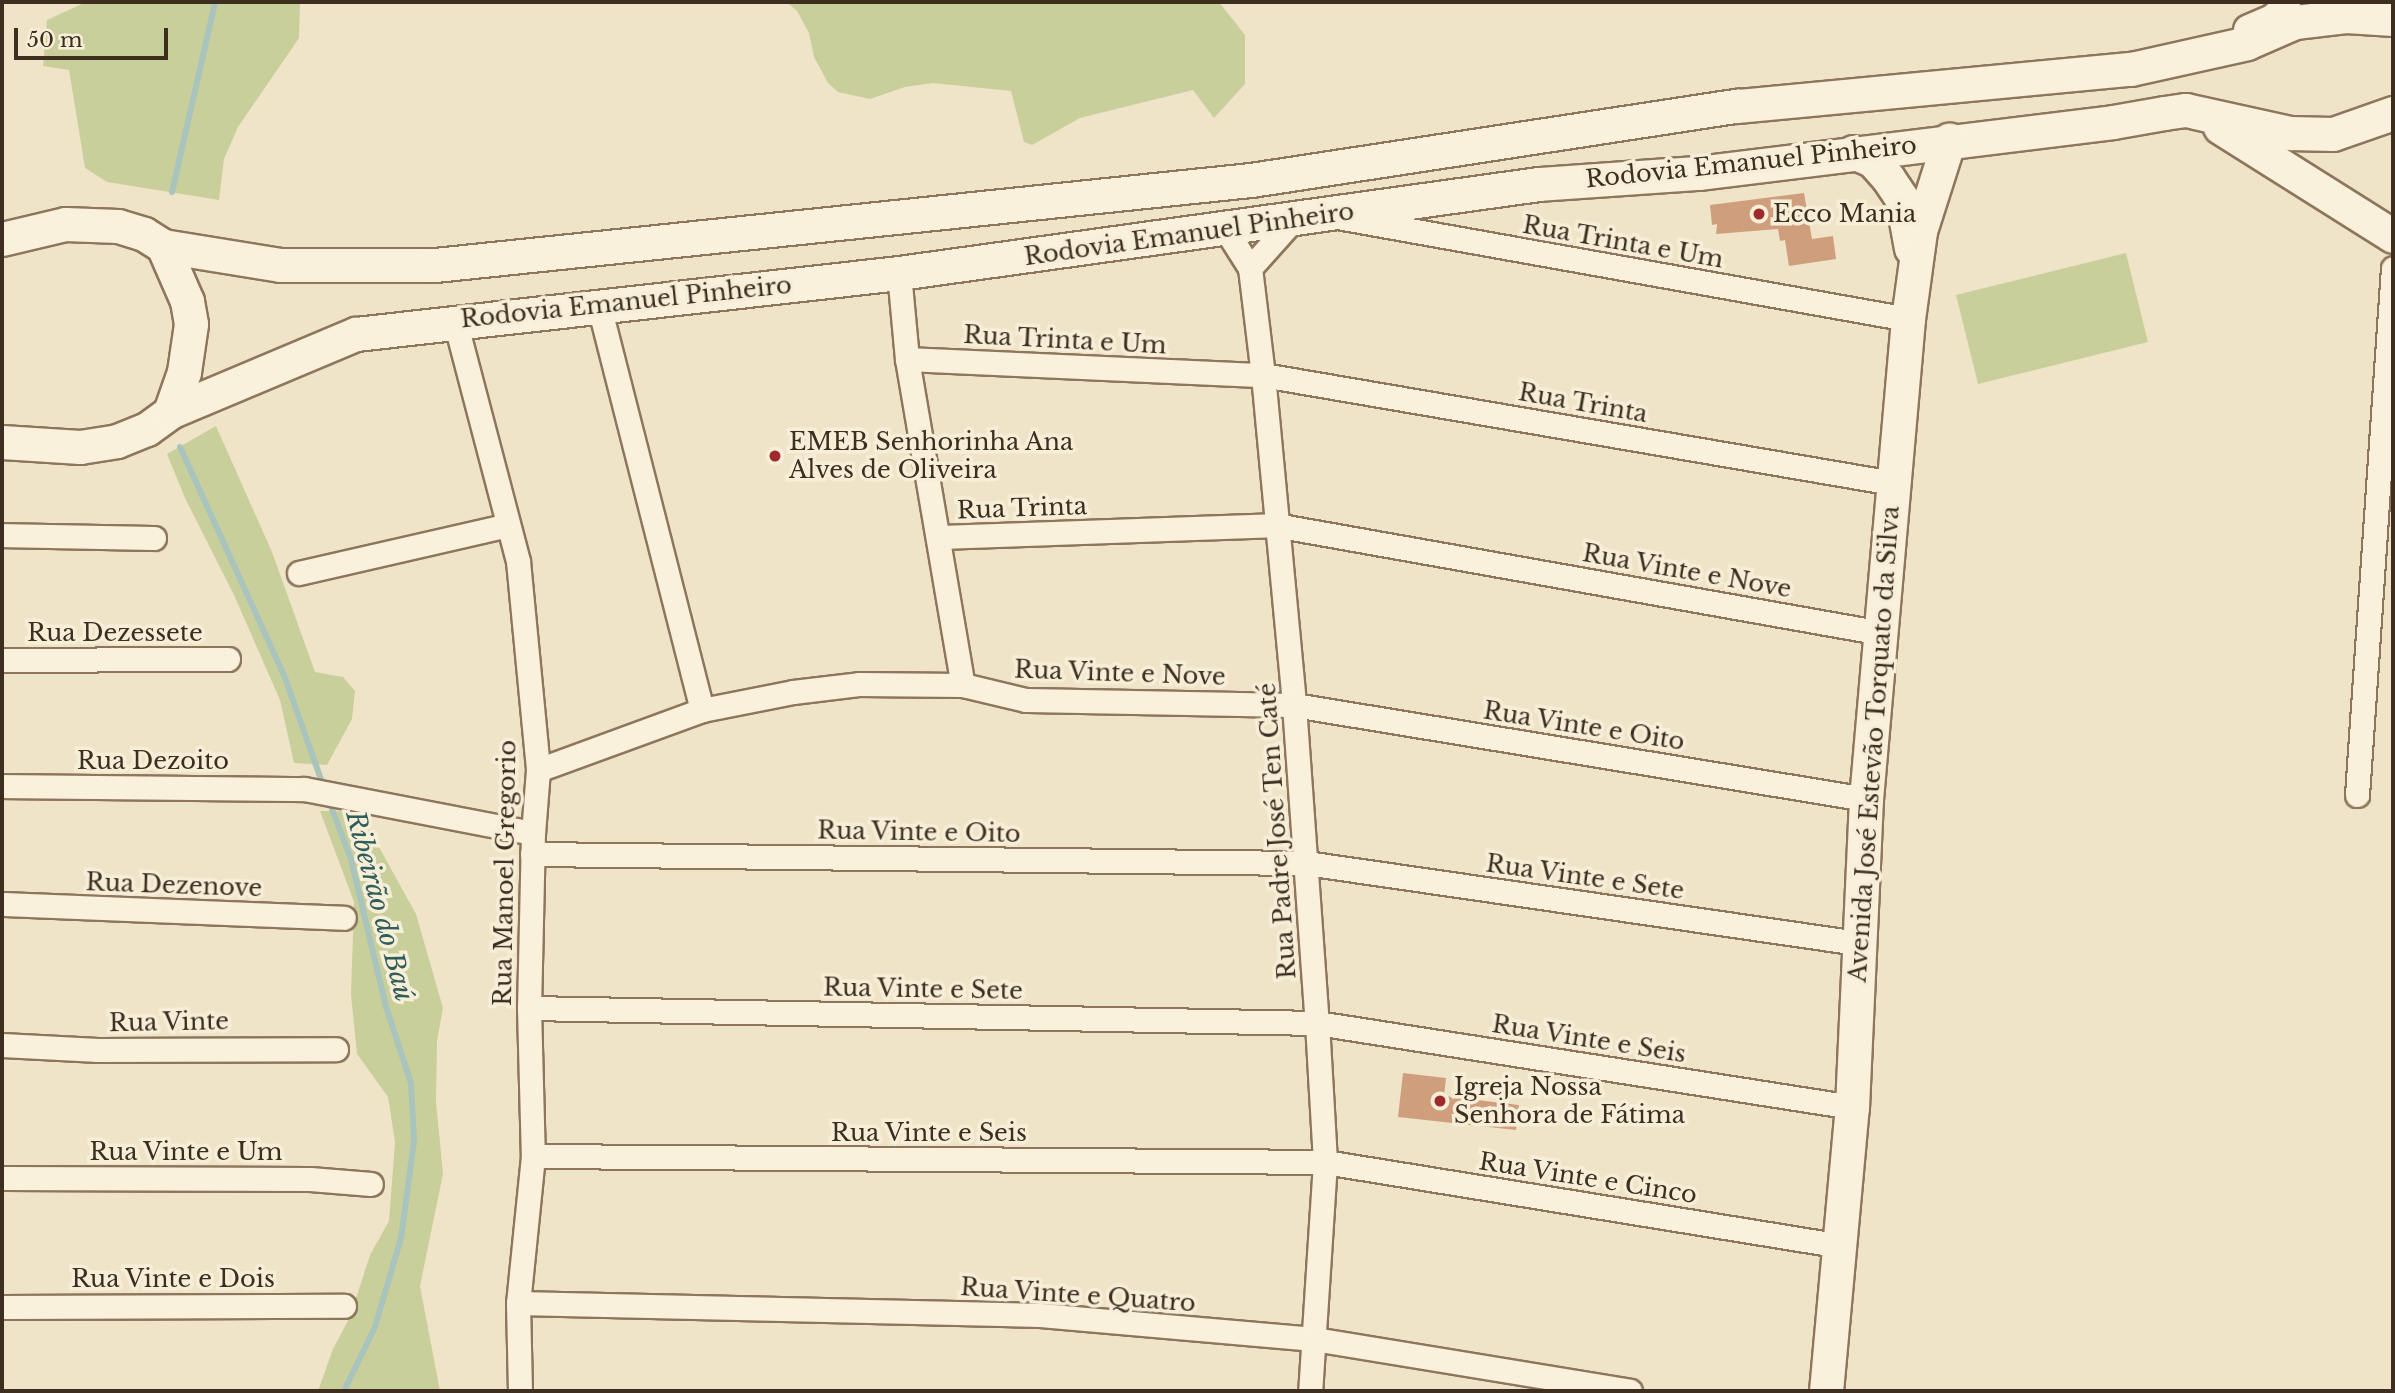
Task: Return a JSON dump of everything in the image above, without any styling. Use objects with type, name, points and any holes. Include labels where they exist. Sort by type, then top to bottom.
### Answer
[{"type":"main road","name":"Rodovia Emanuel Pinheiro","points":[[2,239],[65,224],[118,226],[144,234],[163,246],[280,265],[435,265],[1251,180],[1737,106],[2131,69],[2247,43],[2295,22],[2346,16],[2391,23]]},
{"type":"main road","name":"Rodovia Emanuel Pinheiro","points":[[2,442],[80,447],[117,441],[147,429],[170,412],[356,334],[899,273],[1539,184],[1698,173],[2186,110],[2290,133],[2333,134],[2393,113]]},
{"type":"main road","points":[[2186,110],[2233,133],[2287,171],[2393,236]]},
{"type":"main road","name":"Avenida José Estevão Torquato da Silva","points":[[1826,1391],[1842,1246],[1852,1107],[1866,799],[1908,318],[1920,231],[1949,140]]},
{"type":"main road","name":"Avenida José Estevão Torquato da Silva","points":[[1853,152],[1872,160],[1902,199],[1914,264]]},
{"type":"main road","points":[[163,246],[187,301],[191,324],[184,372],[170,412]]},
{"type":"street","points":[[2189,56],[2273,20],[2283,11],[2285,2]]},
{"type":"street","points":[[2326,2],[2360,4],[2391,23]]},
{"type":"street","name":"Rua Trinta e Um","points":[[1330,215],[1409,232],[1908,318]]},
{"type":"street","points":[[1226,229],[1250,268],[1294,219]]},
{"type":"street","name":"Rua Padre José Ten Caté","points":[[1250,268],[1263,375],[1294,705],[1325,1162],[1310,1391]]},
{"type":"street","points":[[2357,795],[2393,268]]},
{"type":"street","points":[[899,273],[907,359],[963,685]]},
{"type":"street","points":[[599,306],[702,710]]},
{"type":"street","name":"Rua Manoel Gregorio","points":[[455,321],[518,561],[538,770],[532,844],[528,1008],[533,1156],[518,1303],[520,1391]]},
{"type":"street","name":"Rua Trinta e Um","points":[[907,359],[1263,375]]},
{"type":"street","name":"Rua Trinta","points":[[1263,375],[1893,483]]},
{"type":"street","points":[[299,573],[508,525]]},
{"type":"street","name":"Rua Trinta","points":[[938,537],[1275,525]]},
{"type":"street","name":"Rua Vinte e Nove","points":[[1275,525],[1882,632]]},
{"type":"street","points":[[2,535],[154,538]]},
{"type":"street","name":"Rua Dezessete","points":[[2,660],[228,659]]},
{"type":"street","name":"Rua Vinte e Nove","points":[[538,770],[702,710],[793,692],[859,684],[963,685],[1026,700],[1294,705]]},
{"type":"street","name":"Rua Vinte e Oito","points":[[1294,705],[1866,799]]},
{"type":"street","name":"Rua Dezoito","points":[[2,786],[304,789],[343,796],[532,844]]},
{"type":"street","name":"Rua Vinte e Oito","points":[[532,844],[1306,863]]},
{"type":"street","name":"Rua Vinte e Sete","points":[[1306,863],[1858,943]]},
{"type":"street","name":"Rua Dezenove","points":[[2,904],[344,918]]},
{"type":"street","name":"Rua Vinte e Sete","points":[[528,1008],[1317,1023]]},
{"type":"street","name":"Rua Vinte e Seis","points":[[1317,1023],[1852,1107]]},
{"type":"street","name":"Rua Vinte","points":[[2,1045],[98,1050],[336,1049]]},
{"type":"street","name":"Rua Vinte e Seis","points":[[533,1156],[1325,1162]]},
{"type":"street","name":"Rua Vinte e Cinco","points":[[1325,1162],[1842,1246]]},
{"type":"street","name":"Rua Vinte e Um","points":[[2,1178],[310,1179],[370,1184]]},
{"type":"street","name":"Rua Vinte e Quatro","points":[[518,1303],[1040,1315],[1314,1339],[1630,1391]]},
{"type":"street","name":"Rua Vinte e Dois","points":[[2,1307],[344,1306]]},
{"type":"green space","points":[[86,2],[300,2],[299,38],[238,127],[224,159],[219,200],[107,182],[85,168],[69,70],[43,66],[47,20]]},
{"type":"green space","points":[[787,2],[1219,2],[1245,35],[1245,84],[1214,118],[1193,90],[1080,118],[1032,145],[1024,142],[1011,91],[933,83],[905,87],[870,99],[838,92],[828,83],[814,57],[809,33],[797,11]]},
{"type":"green space","points":[[2126,253],[2148,342],[1978,384],[1956,295]]},
{"type":"green space","points":[[216,426],[272,552],[315,672],[343,677],[355,691],[352,719],[327,765],[294,763],[280,700],[167,454]]},
{"type":"green space","points":[[320,811],[359,811],[416,914],[443,1008],[437,1041],[436,1102],[443,1174],[420,1286],[440,1391],[318,1391],[333,1349],[350,1317],[370,1255],[389,1221],[395,1142],[388,1097],[357,1054],[351,995],[354,902]]},
{"type":"building","name":"Ecco Mania","points":[[1804,193],[1812,239],[1833,236],[1836,259],[1789,266],[1785,240],[1780,241],[1778,229],[1716,234],[1717,224],[1712,225],[1710,205]]},
{"type":"building","name":"Igreja Nossa Senhora de Fátima","points":[[1403,1073],[1446,1078],[1444,1096],[1519,1105],[1516,1130],[1398,1117]]},
{"type":"waterway","name":"Ribeirão do Baú","points":[[172,192],[215,2]]},
{"type":"waterway","name":"Ribeirão do Baú","points":[[180,447],[284,675],[324,788]]},
{"type":"waterway","name":"Ribeirão do Baú","points":[[329,801],[351,859],[386,1007],[411,1083],[414,1141],[401,1238],[375,1327],[344,1391]]},
{"type":"place","name":"Ecco Mania","points":[[1759,214]]},
{"type":"place","name":"EMEB Senhorinha Ana Alves de Oliveira","points":[[775,456]]},
{"type":"place","name":"Igreja Nossa Senhora de Fátima","points":[[1440,1101]]}]
